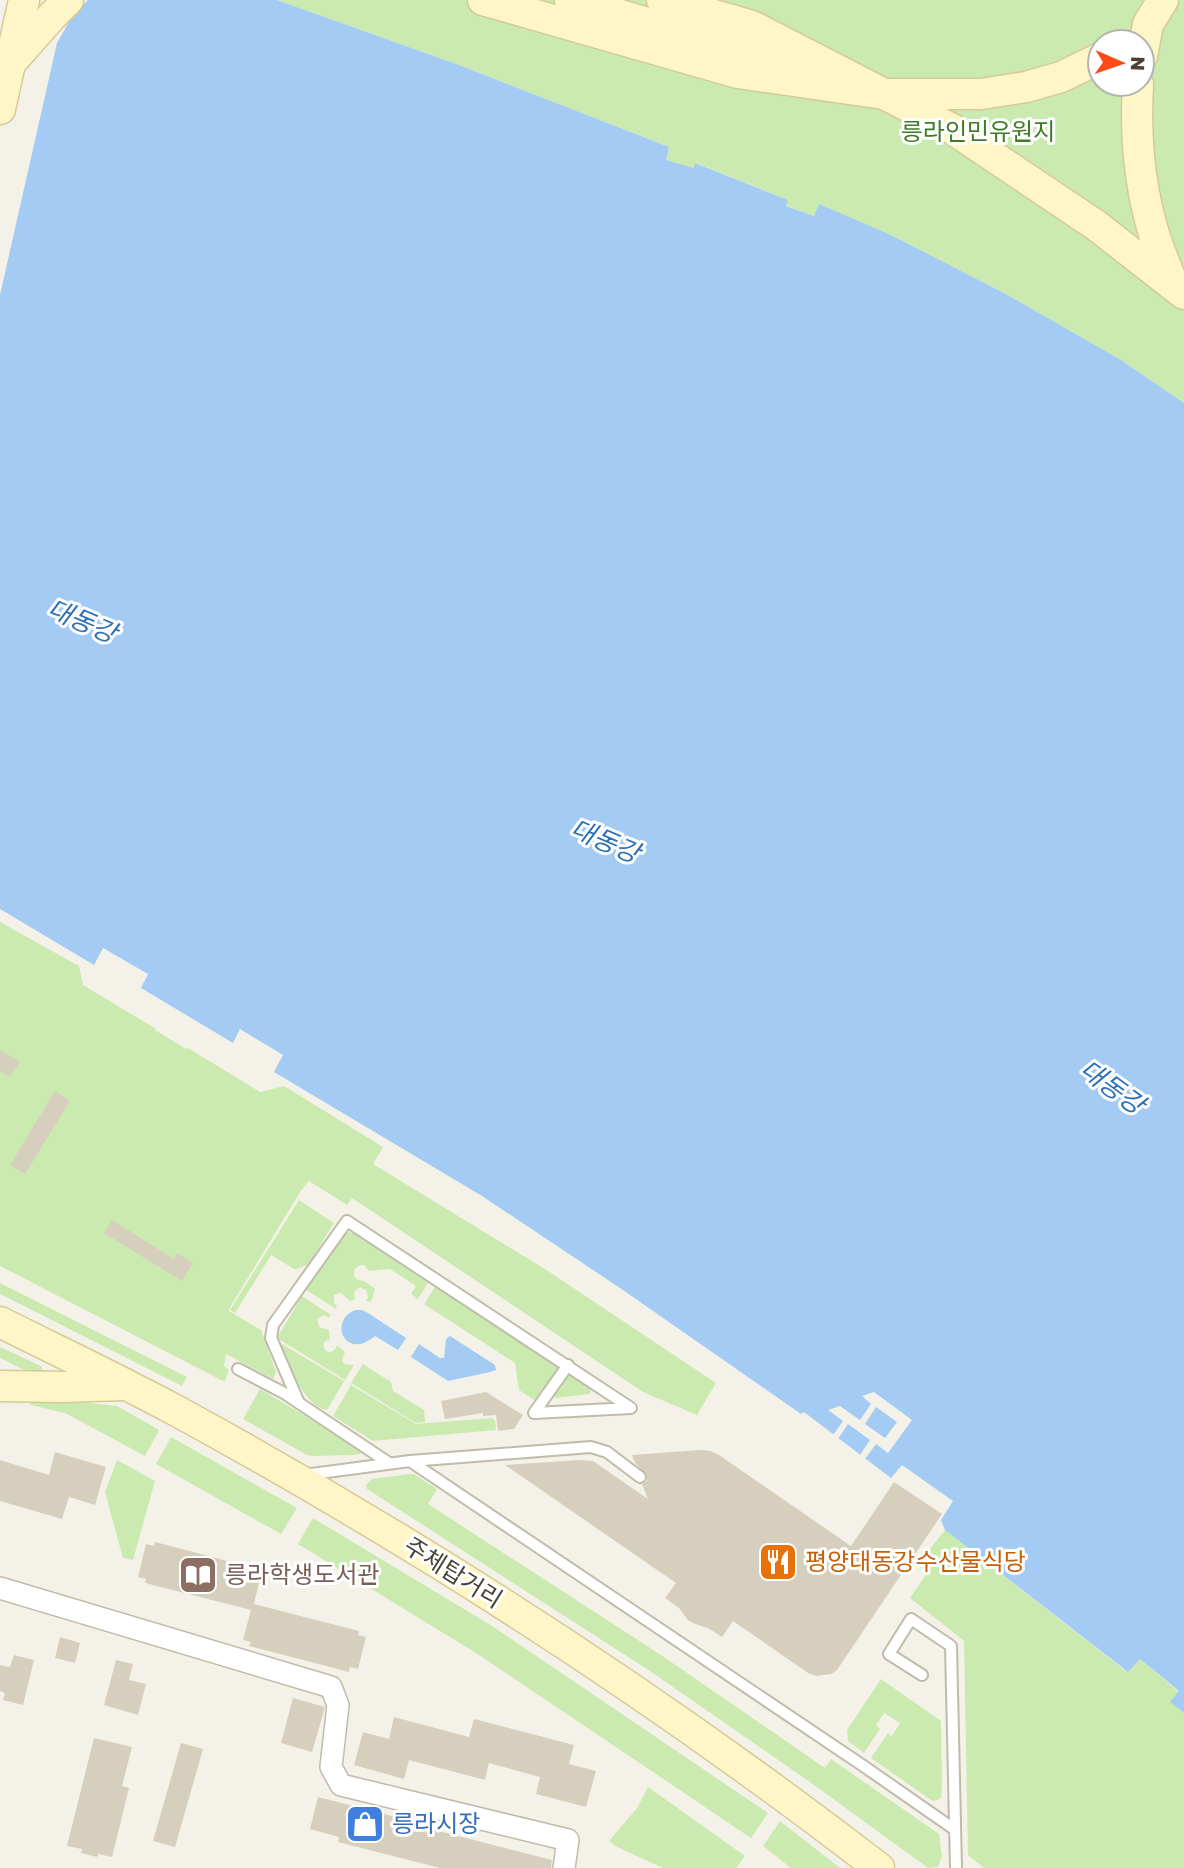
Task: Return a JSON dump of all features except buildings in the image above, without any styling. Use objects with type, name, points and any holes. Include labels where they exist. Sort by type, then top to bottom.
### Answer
[{"type":"main road","points":[[0,109],[24,0]]},
{"type":"main road","points":[[10,64],[68,0]]},
{"type":"main road","points":[[484,0],[570,12],[738,73],[884,94],[981,94],[1061,78],[1086,65]]},
{"type":"main road","points":[[662,0],[752,26],[954,130],[1097,226],[1179,289]]},
{"type":"main road","points":[[1137,28],[1155,12]]},
{"type":"main road","points":[[1137,98],[1137,145],[1144,190],[1154,235],[1179,289]]},
{"type":"main road","name":"주체탑거리","points":[[0,1322],[126,1385],[292,1477],[473,1584],[641,1694],[879,1868]]},
{"type":"main road","points":[[0,1386],[126,1385]]},
{"type":"street","points":[[0,1588],[331,1687],[338,1705],[331,1767],[341,1785],[568,1840],[564,1868]]},
{"type":"lane","points":[[299,1403],[271,1338],[273,1325],[347,1221],[568,1365],[631,1408],[534,1413],[568,1365]]},
{"type":"lane","points":[[239,1369],[284,1393],[389,1463]]},
{"type":"lane","points":[[292,1477],[389,1463],[592,1447],[607,1452],[640,1477]]},
{"type":"lane","points":[[411,1461],[954,1829]]},
{"type":"lane","points":[[922,1675],[889,1654],[911,1619],[951,1646],[956,1868]]},
{"type":"green space","name":"릉라인민유원지","points":[[277,0],[1184,0],[1184,403],[1121,360],[1004,293],[891,235],[819,205],[814,216],[785,205],[788,200],[696,163],[695,168],[665,160],[669,147],[459,65]]},
{"type":"green space","points":[[0,922],[79,966],[83,985],[186,1049],[260,1092],[284,1086],[383,1147],[373,1164],[545,1269],[716,1383],[697,1415],[643,1392],[352,1198],[347,1205],[309,1181],[229,1309],[261,1330],[276,1372],[273,1379],[226,1354],[224,1366],[229,1370],[223,1381],[0,1266]]},
{"type":"green space","points":[[299,1200],[334,1223],[309,1264],[294,1269],[271,1255],[235,1313],[230,1310]]},
{"type":"green space","points":[[348,1232],[428,1283],[418,1299],[411,1294],[416,1286],[390,1269],[369,1271],[364,1265],[356,1267],[354,1275],[356,1279],[375,1289],[371,1302],[365,1301],[368,1298],[367,1291],[360,1287],[354,1292],[355,1299],[350,1301],[341,1293],[334,1295],[336,1309],[305,1289],[341,1235]]},
{"type":"green space","points":[[0,1283],[187,1377],[182,1386],[0,1294]]},
{"type":"green space","points":[[435,1287],[558,1368],[536,1401],[519,1390],[515,1363],[424,1304]]},
{"type":"green space","points":[[302,1296],[331,1315],[329,1318],[324,1315],[317,1319],[319,1327],[329,1330],[330,1339],[324,1342],[324,1349],[331,1352],[337,1345],[345,1352],[342,1360],[344,1364],[354,1365],[345,1380],[277,1338]]},
{"type":"green space","points":[[277,1341],[344,1381],[327,1410],[311,1401],[303,1392]]},
{"type":"green space","points":[[0,1347],[41,1366],[43,1372],[39,1377],[0,1358]]},
{"type":"green space","points":[[363,1364],[391,1382],[393,1391],[424,1410],[425,1422],[416,1423],[351,1383]]},
{"type":"green space","points":[[570,1375],[591,1389],[590,1394],[554,1397],[565,1377]]},
{"type":"green space","points":[[351,1385],[416,1424],[492,1418],[495,1420],[496,1430],[373,1441],[333,1416]]},
{"type":"green space","points":[[260,1389],[362,1451],[353,1455],[307,1455],[243,1419]]},
{"type":"green space","points":[[31,1399],[117,1406],[159,1430],[145,1456],[65,1413],[31,1405]]},
{"type":"green space","points":[[171,1437],[297,1508],[281,1534],[156,1464]]},
{"type":"green space","points":[[117,1460],[155,1481],[133,1560],[123,1558],[105,1492]]},
{"type":"green space","points":[[414,1474],[437,1489],[428,1504],[661,1655],[825,1768],[831,1759],[939,1834],[942,1856],[938,1867],[928,1868],[650,1671],[367,1489],[366,1485],[372,1479]]},
{"type":"green space","points":[[313,1518],[492,1626],[768,1813],[751,1838],[476,1653],[298,1544]]},
{"type":"green space","points":[[945,1530],[1127,1672],[1140,1659],[1179,1692],[1171,1702],[1184,1713],[1184,1868],[984,1868],[968,1855],[964,1641],[910,1598],[927,1573],[917,1565]]},
{"type":"green space","points":[[881,1679],[941,1721],[942,1791],[941,1798],[935,1801],[871,1758],[888,1733],[892,1736],[900,1723],[884,1713],[876,1725],[880,1729],[864,1753],[848,1741],[847,1730]]},
{"type":"green space","points":[[648,1787],[745,1856],[736,1868],[663,1868],[609,1841],[637,1808]]},
{"type":"green space","points":[[780,1821],[840,1868],[791,1868],[763,1846]]},
{"type":"water","name":"대동강","points":[[0,0],[277,0],[459,65],[669,147],[666,160],[694,168],[695,163],[788,200],[786,206],[814,216],[819,204],[891,235],[1004,293],[1121,360],[1184,403],[1184,1713],[1170,1702],[1179,1691],[1140,1659],[1128,1672],[945,1530],[941,1520],[953,1501],[902,1465],[891,1478],[804,1412],[801,1414],[482,1196],[274,1072],[283,1055],[240,1029],[233,1043],[141,988],[148,974],[103,948],[94,965],[0,909]]},
{"type":"water","points":[[355,1310],[368,1313],[406,1338],[398,1350],[375,1336],[360,1344],[347,1341],[342,1325],[348,1314]]},
{"type":"water","points":[[450,1336],[495,1365],[496,1370],[448,1381],[411,1357],[419,1344],[444,1358],[446,1339]]},
{"type":"pier","points":[[0,0],[88,0],[74,13],[57,43],[0,295]]},
{"type":"pier","points":[[874,1392],[912,1420],[888,1453],[876,1444],[865,1459],[860,1455],[870,1440],[848,1424],[838,1439],[833,1435],[843,1421],[828,1410],[840,1406],[860,1420],[871,1404],[862,1396]],"holes":[[[876,1407],[897,1422],[885,1438],[865,1424]]]},
{"type":"place","name":"평양대동강수산물식당","points":[[778,1562]]},
{"type":"place","name":"릉라학생도서관","points":[[198,1575]]},
{"type":"place","name":"릉라시장","points":[[365,1824]]}]
